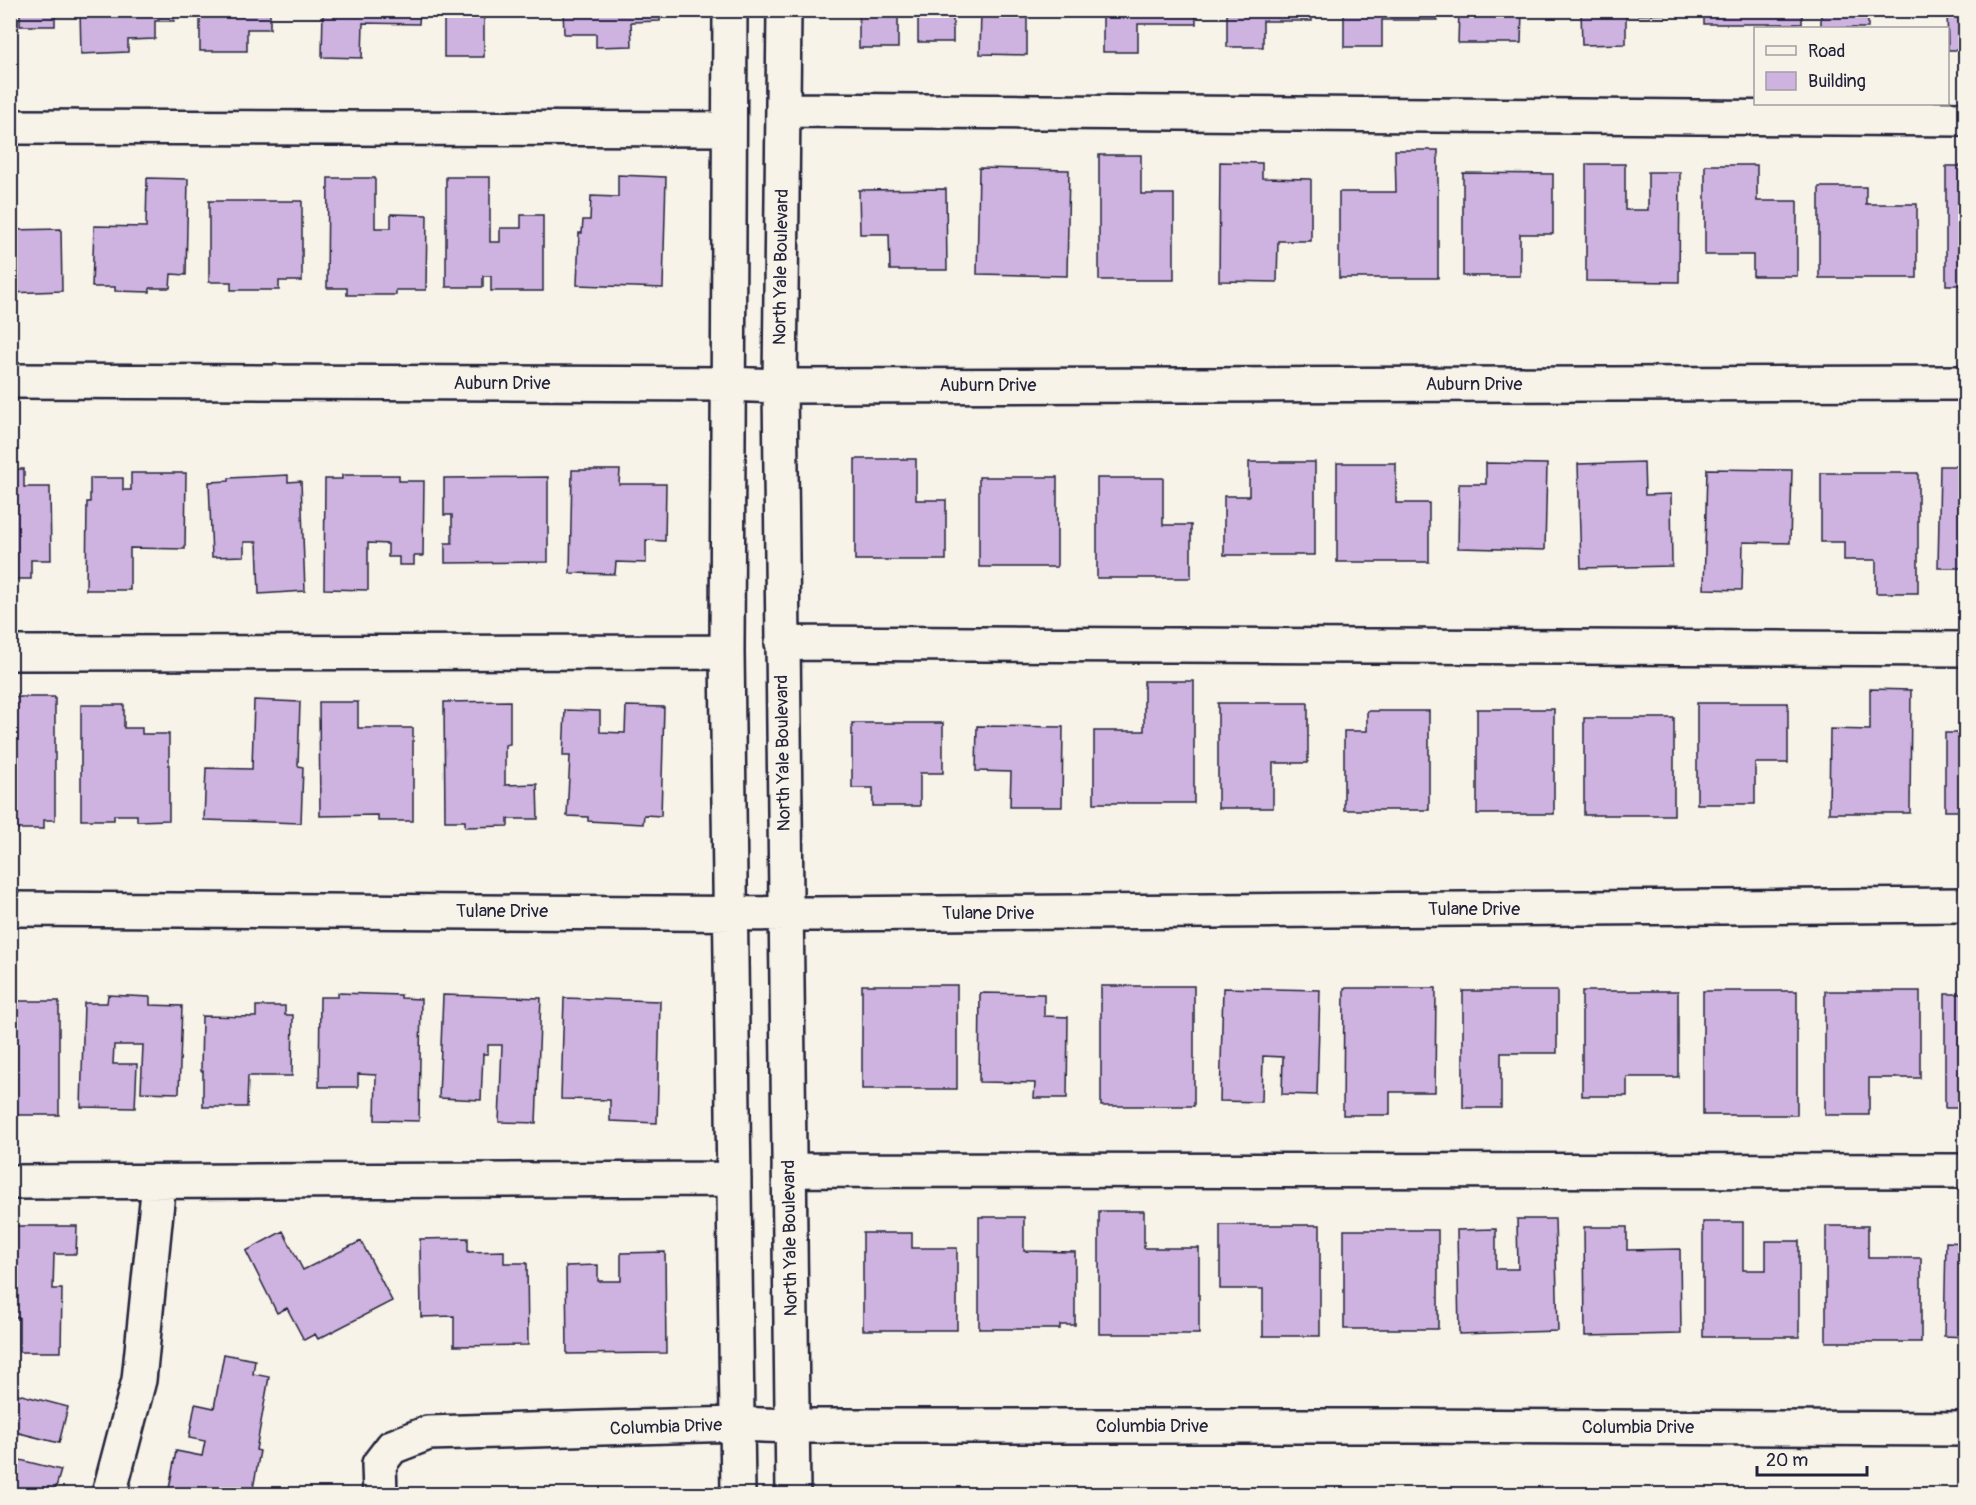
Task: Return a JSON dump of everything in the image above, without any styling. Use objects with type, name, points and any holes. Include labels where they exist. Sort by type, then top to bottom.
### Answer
[{"type":"street","points":[[730,10],[727,652],[738,1494]]},
{"type":"street","name":"North Yale Boulevard","points":[[784,10],[780,386],[794,1494]]},
{"type":"street","points":[[783,110],[1965,119]]},
{"type":"street","points":[[10,127],[729,129]]},
{"type":"street","name":"Auburn Drive","points":[[10,381],[780,386],[1965,383]]},
{"type":"street","points":[[782,643],[1965,649]]},
{"type":"street","points":[[10,653],[727,652]]},
{"type":"street","name":"Tulane Drive","points":[[10,909],[785,914],[1965,905]]},
{"type":"street","points":[[789,1170],[1965,1171]]},
{"type":"street","points":[[10,1182],[734,1179]]},
{"type":"street","points":[[109,1494],[139,1380],[159,1182]]},
{"type":"street","name":"Columbia Drive","points":[[380,1494],[379,1464],[392,1448],[428,1433],[737,1424],[1965,1430]]},
{"type":"building","points":[[10,10],[55,10],[55,26],[20,26],[20,14],[10,14]]},
{"type":"building","points":[[80,10],[173,10],[174,21],[155,21],[155,39],[128,40],[128,52],[81,54]]},
{"type":"building","points":[[200,10],[270,10],[270,29],[247,29],[247,51],[200,51]]},
{"type":"building","points":[[323,10],[420,10],[419,24],[363,23],[362,58],[322,57]]},
{"type":"building","points":[[444,10],[538,10],[484,11],[484,57],[444,57]]},
{"type":"building","points":[[563,10],[660,10],[660,21],[631,22],[632,46],[596,47],[596,34],[564,34]]},
{"type":"building","points":[[859,10],[898,10],[898,48],[859,48]]},
{"type":"building","points":[[918,10],[953,10],[953,42],[918,42]]},
{"type":"building","points":[[981,10],[1027,10],[1027,55],[980,54]]},
{"type":"building","points":[[1103,10],[1196,10],[1196,24],[1138,24],[1138,52],[1103,52]]},
{"type":"building","points":[[1227,10],[1312,10],[1312,21],[1263,21],[1263,47],[1227,47]]},
{"type":"building","points":[[1344,10],[1438,10],[1438,20],[1382,20],[1382,47],[1344,47]]},
{"type":"building","points":[[1459,10],[1522,10],[1521,43],[1458,43]]},
{"type":"building","points":[[1581,10],[1682,10],[1682,14],[1626,15],[1626,44],[1582,45]]},
{"type":"building","points":[[1704,10],[1802,10],[1802,24],[1704,24]]},
{"type":"building","points":[[1821,10],[1868,10],[1868,27],[1821,27]]},
{"type":"building","points":[[1947,10],[1966,10],[1966,50],[1949,50]]},
{"type":"building","points":[[1395,150],[1438,150],[1438,278],[1339,278],[1339,192],[1396,192]]},
{"type":"building","points":[[1099,155],[1141,155],[1141,194],[1174,194],[1174,280],[1099,280]]},
{"type":"building","points":[[1220,162],[1262,163],[1262,178],[1311,179],[1311,241],[1278,241],[1277,282],[1219,281]]},
{"type":"building","points":[[1586,164],[1625,164],[1625,210],[1648,210],[1648,172],[1680,172],[1679,282],[1586,281]]},
{"type":"building","points":[[1705,165],[1757,165],[1757,201],[1797,201],[1797,276],[1753,276],[1753,255],[1705,255]]},
{"type":"building","points":[[1946,166],[1966,166],[1966,285],[1946,285]]},
{"type":"building","points":[[979,168],[1069,170],[1067,276],[977,274]]},
{"type":"building","points":[[1463,173],[1553,174],[1553,234],[1520,234],[1520,276],[1463,276]]},
{"type":"building","points":[[618,175],[666,177],[663,288],[577,285],[579,233],[582,233],[583,220],[590,220],[591,196],[618,197]]},
{"type":"building","points":[[446,177],[490,177],[490,242],[500,242],[500,228],[521,228],[521,215],[543,215],[543,291],[491,291],[491,276],[483,276],[483,287],[446,287]]},
{"type":"building","points":[[147,178],[188,179],[186,275],[171,274],[170,288],[150,288],[150,292],[115,291],[115,287],[92,287],[94,226],[146,227]]},
{"type":"building","points":[[328,178],[375,178],[375,228],[391,228],[391,214],[427,215],[426,290],[396,290],[396,295],[347,295],[347,288],[327,288]]},
{"type":"building","points":[[1819,187],[1866,187],[1866,204],[1917,204],[1917,278],[1819,278]]},
{"type":"building","points":[[946,189],[947,270],[890,270],[889,234],[860,234],[859,190]]},
{"type":"building","points":[[209,201],[302,201],[302,281],[279,281],[279,290],[231,290],[231,282],[209,282]]},
{"type":"building","points":[[61,229],[62,291],[10,293],[10,230]]},
{"type":"building","points":[[855,459],[916,459],[916,500],[946,500],[946,560],[855,560]]},
{"type":"building","points":[[1249,462],[1315,462],[1315,555],[1224,555],[1224,496],[1249,496]]},
{"type":"building","points":[[1644,462],[1645,495],[1671,494],[1672,566],[1581,568],[1578,464]]},
{"type":"building","points":[[1337,463],[1396,463],[1396,503],[1429,503],[1429,562],[1337,562]]},
{"type":"building","points":[[1486,463],[1547,464],[1545,550],[1458,548],[1459,484],[1486,484]]},
{"type":"building","points":[[1940,466],[1966,466],[1966,568],[1938,568]]},
{"type":"building","points":[[10,469],[24,469],[24,487],[50,487],[51,560],[31,560],[31,579],[10,579]]},
{"type":"building","points":[[1707,469],[1792,470],[1790,543],[1743,542],[1742,590],[1704,589]]},
{"type":"building","points":[[572,470],[620,470],[619,484],[666,484],[665,541],[646,540],[646,563],[616,562],[615,574],[570,573]]},
{"type":"building","points":[[131,473],[186,473],[185,549],[130,548],[130,590],[86,590],[87,502],[90,502],[90,478],[123,478],[123,490],[131,490]]},
{"type":"building","points":[[1821,473],[1918,473],[1918,593],[1876,593],[1876,560],[1844,560],[1844,542],[1821,542]]},
{"type":"building","points":[[288,475],[288,482],[301,481],[305,591],[259,594],[257,542],[244,542],[244,556],[212,557],[209,482],[229,481],[229,478]]},
{"type":"building","points":[[342,475],[399,475],[399,481],[424,481],[423,556],[414,556],[414,565],[399,565],[399,557],[388,557],[388,544],[368,543],[368,590],[324,589],[325,479],[342,479]]},
{"type":"building","points":[[548,477],[548,562],[445,563],[445,543],[452,543],[452,515],[444,515],[444,478]]},
{"type":"building","points":[[979,477],[1057,477],[1057,567],[979,567]]},
{"type":"building","points":[[1097,478],[1163,478],[1163,525],[1191,525],[1191,578],[1097,578]]},
{"type":"building","points":[[1144,681],[1194,681],[1194,803],[1094,803],[1094,731],[1144,731]]},
{"type":"building","points":[[1870,689],[1911,690],[1910,813],[1829,813],[1830,729],[1870,730]]},
{"type":"building","points":[[11,697],[55,697],[55,820],[44,820],[44,829],[10,829]]},
{"type":"building","points":[[254,700],[300,702],[298,766],[303,767],[301,823],[204,820],[206,768],[252,769]]},
{"type":"building","points":[[510,701],[510,744],[505,745],[505,785],[537,784],[538,819],[508,819],[508,826],[465,827],[465,821],[445,821],[444,702]]},
{"type":"building","points":[[319,702],[358,702],[358,728],[413,728],[413,821],[378,821],[378,815],[320,816]]},
{"type":"building","points":[[1218,703],[1308,703],[1308,763],[1273,763],[1273,808],[1218,808]]},
{"type":"building","points":[[1697,703],[1788,703],[1788,763],[1755,763],[1755,804],[1697,804]]},
{"type":"building","points":[[81,705],[124,705],[124,728],[142,728],[142,734],[169,734],[169,820],[137,821],[137,815],[114,815],[114,820],[81,820]]},
{"type":"building","points":[[626,706],[664,707],[661,816],[644,815],[643,824],[588,821],[588,817],[567,816],[570,756],[563,756],[565,710],[600,711],[600,732],[625,733]]},
{"type":"building","points":[[1477,709],[1554,709],[1554,814],[1477,814]]},
{"type":"building","points":[[1367,711],[1429,711],[1429,810],[1344,810],[1344,731],[1367,731]]},
{"type":"building","points":[[1584,718],[1674,718],[1674,815],[1584,815]]},
{"type":"building","points":[[852,723],[943,723],[943,773],[920,773],[920,806],[873,806],[873,788],[852,788]]},
{"type":"building","points":[[977,726],[1063,727],[1062,807],[1010,807],[1011,772],[976,771]]},
{"type":"building","points":[[1945,733],[1966,733],[1966,811],[1945,811]]},
{"type":"building","points":[[862,985],[957,985],[957,1089],[862,1089]]},
{"type":"building","points":[[1101,986],[1194,986],[1194,1106],[1101,1106]]},
{"type":"building","points":[[1223,988],[1320,990],[1317,1095],[1282,1094],[1283,1057],[1263,1056],[1262,1102],[1220,1101]]},
{"type":"building","points":[[1344,988],[1436,988],[1435,1092],[1390,1092],[1390,1115],[1343,1115]]},
{"type":"building","points":[[1463,991],[1557,991],[1557,1053],[1501,1053],[1501,1108],[1463,1108]]},
{"type":"building","points":[[1582,991],[1678,991],[1678,1077],[1627,1077],[1627,1096],[1582,1096]]},
{"type":"building","points":[[1703,991],[1797,991],[1797,1115],[1703,1115]]},
{"type":"building","points":[[1825,991],[1920,991],[1920,1078],[1869,1078],[1869,1115],[1825,1115]]},
{"type":"building","points":[[338,993],[401,995],[401,998],[421,999],[419,1121],[375,1120],[376,1075],[358,1074],[358,1087],[319,1087],[320,997],[338,997]]},
{"type":"building","points":[[980,993],[1044,994],[1044,1016],[1068,1017],[1067,1098],[1034,1098],[1035,1083],[979,1082]]},
{"type":"building","points":[[1945,994],[1966,994],[1966,1108],[1945,1108]]},
{"type":"building","points":[[108,995],[150,997],[150,1005],[182,1006],[179,1093],[141,1092],[143,1045],[114,1045],[113,1064],[137,1064],[135,1108],[81,1107],[84,1003],[107,1003]]},
{"type":"building","points":[[443,995],[541,998],[536,1123],[499,1122],[502,1045],[488,1045],[488,1054],[483,1054],[481,1100],[439,1098]]},
{"type":"building","points":[[564,998],[660,1001],[657,1123],[610,1121],[610,1100],[561,1099]]},
{"type":"building","points":[[10,1001],[59,1001],[59,1115],[14,1115],[14,1073],[10,1073]]},
{"type":"building","points":[[256,1006],[285,1006],[285,1015],[293,1015],[292,1076],[248,1076],[247,1107],[203,1107],[202,1016],[256,1017]]},
{"type":"building","points":[[1099,1211],[1144,1211],[1144,1248],[1199,1248],[1199,1334],[1099,1334]]},
{"type":"building","points":[[979,1217],[1024,1217],[1024,1251],[1075,1252],[1075,1325],[1060,1325],[1060,1329],[979,1329]]},
{"type":"building","points":[[1517,1219],[1555,1219],[1558,1331],[1459,1334],[1457,1230],[1496,1229],[1496,1269],[1518,1269]]},
{"type":"building","points":[[1703,1222],[1743,1222],[1743,1270],[1766,1270],[1766,1241],[1799,1241],[1799,1337],[1703,1337]]},
{"type":"building","points":[[1220,1225],[1320,1225],[1320,1336],[1263,1336],[1263,1289],[1220,1289]]},
{"type":"building","points":[[10,1226],[77,1226],[76,1254],[54,1254],[53,1289],[62,1289],[61,1352],[19,1352],[19,1317],[10,1317]]},
{"type":"building","points":[[1826,1226],[1868,1226],[1868,1258],[1921,1258],[1921,1342],[1826,1342]]},
{"type":"building","points":[[1584,1227],[1627,1227],[1627,1250],[1680,1249],[1681,1334],[1585,1336]]},
{"type":"building","points":[[1344,1230],[1438,1230],[1438,1329],[1344,1329]]},
{"type":"building","points":[[283,1231],[303,1270],[361,1241],[392,1301],[318,1339],[315,1334],[304,1340],[287,1308],[277,1313],[246,1251]]},
{"type":"building","points":[[863,1233],[912,1233],[912,1248],[957,1248],[957,1330],[863,1330]]},
{"type":"building","points":[[468,1238],[468,1252],[504,1251],[504,1263],[527,1263],[528,1345],[454,1346],[454,1316],[421,1317],[420,1239]]},
{"type":"building","points":[[1946,1242],[1966,1243],[1966,1337],[1944,1336]]},
{"type":"building","points":[[665,1252],[666,1353],[567,1354],[566,1266],[598,1265],[598,1281],[621,1281],[621,1253]]},
{"type":"building","points":[[224,1354],[255,1360],[253,1374],[269,1377],[256,1450],[260,1451],[252,1494],[168,1494],[176,1451],[202,1456],[205,1441],[189,1438],[195,1404],[214,1408]]},
{"type":"building","points":[[10,1392],[68,1407],[59,1443],[19,1433],[12,1458],[61,1470],[54,1494],[10,1492]]}]
